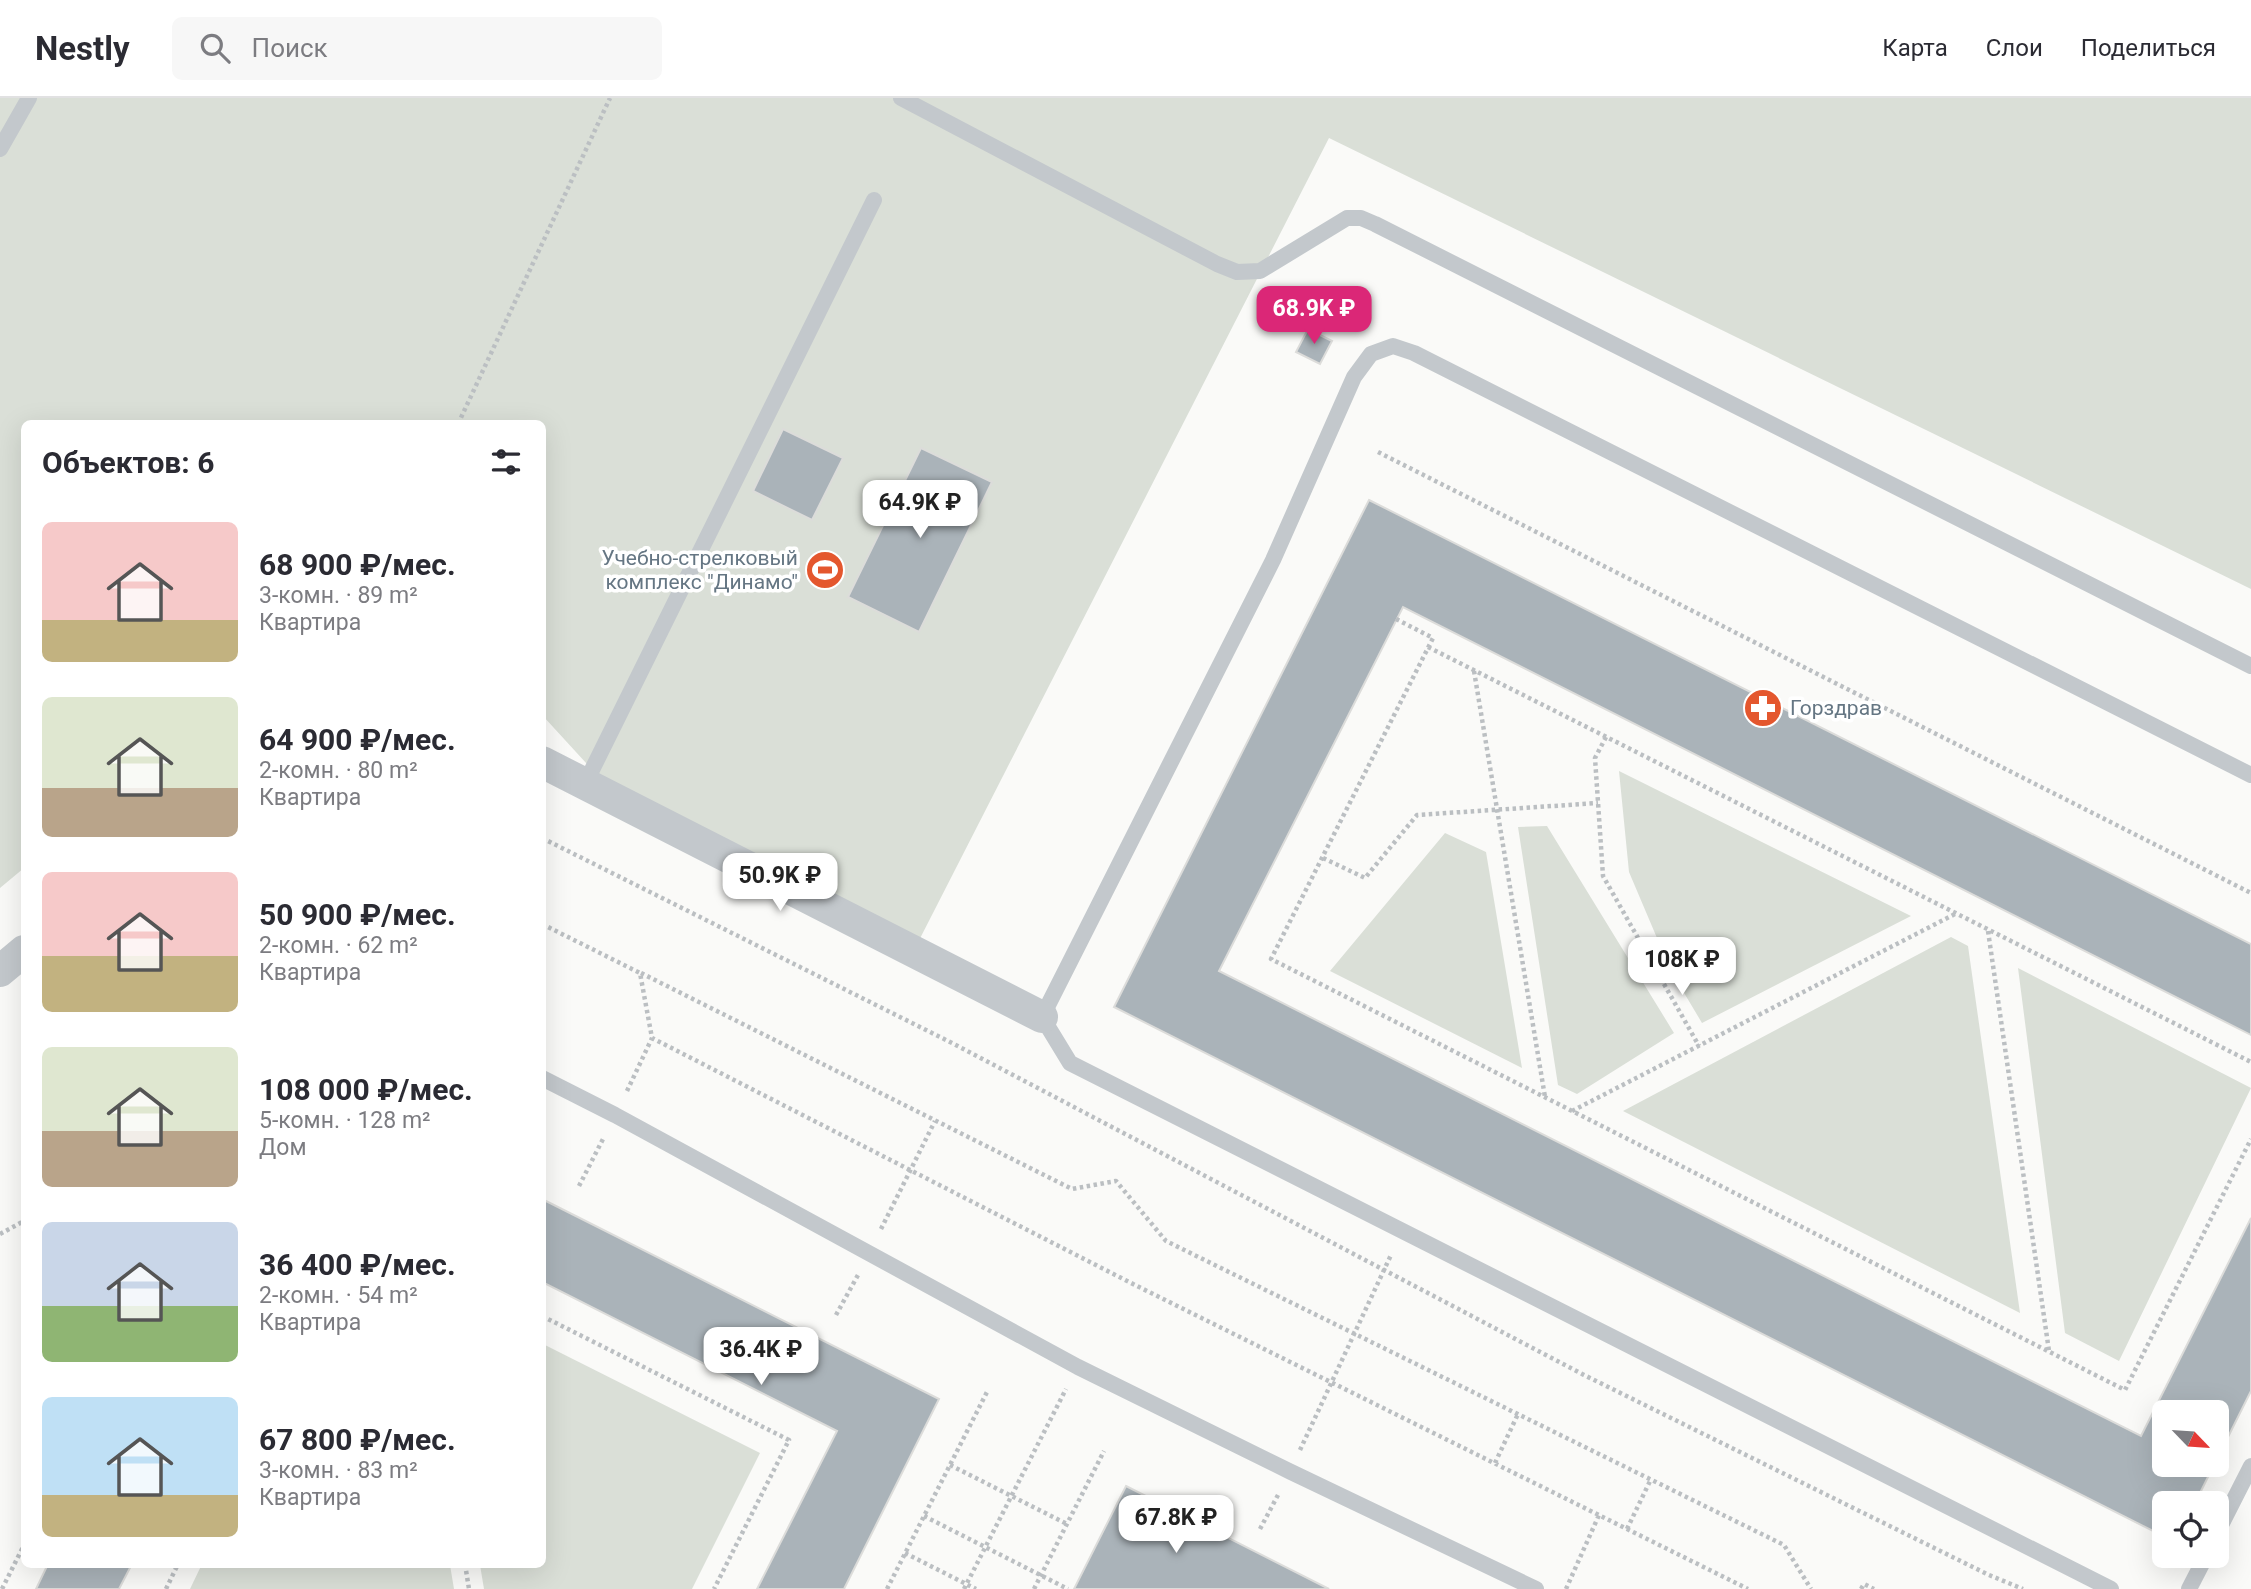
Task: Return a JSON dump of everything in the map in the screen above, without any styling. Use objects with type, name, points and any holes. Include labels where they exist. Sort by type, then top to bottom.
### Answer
[{"type":"street","points":[[546,764],[1042,1017]]},
{"type":"street","points":[[0,971],[21,954]]},
{"type":"lane","points":[[0,149],[29,98]]},
{"type":"lane","points":[[901,98],[1237,272],[1259,271],[1347,218],[1361,218],[2251,666]]},
{"type":"lane","points":[[585,783],[874,200]]},
{"type":"lane","points":[[2111,1589],[1070,1063],[1042,1017],[1273,560],[1354,377],[1370,354],[1392,346],[1425,358],[2251,775]]},
{"type":"lane","points":[[546,1081],[615,1115],[1078,1367],[1536,1589]]},
{"type":"lane","points":[[2229,1509],[2251,1466]]},
{"type":"lane","points":[[2189,1589],[2200,1568]]},
{"type":"path","points":[[460,420],[610,98]]},
{"type":"path","points":[[1378,452],[2251,893]]},
{"type":"path","points":[[1396,619],[1433,638],[1271,959],[2125,1390],[2251,1139]]},
{"type":"path","points":[[1428,647],[2251,1062]]},
{"type":"path","points":[[1474,671],[1545,1097]]},
{"type":"path","points":[[1606,737],[1595,758],[1603,876],[1699,1046]]},
{"type":"path","points":[[1322,858],[1365,878],[1417,815],[1598,803]]},
{"type":"path","points":[[546,840],[954,1044],[1597,1381],[1989,1575],[2023,1589]]},
{"type":"path","points":[[1572,1111],[1955,913]]},
{"type":"path","points":[[546,926],[1072,1189],[1116,1181],[1166,1241],[1784,1545],[1811,1589]]},
{"type":"path","points":[[1988,930],[2049,1352]]},
{"type":"path","points":[[640,973],[652,1038],[1133,1284],[1748,1589]]},
{"type":"path","points":[[836,1315],[935,1121]]},
{"type":"path","points":[[0,1234],[21,1224]]},
{"type":"path","points":[[1260,1530],[1291,1472],[1402,1232]]},
{"type":"path","points":[[546,1318],[789,1440],[714,1589]]},
{"type":"path","points":[[965,1587],[1078,1367]]},
{"type":"path","points":[[887,1589],[987,1392]]},
{"type":"path","points":[[1495,1463],[1518,1414]]},
{"type":"path","points":[[1034,1589],[1104,1451]]},
{"type":"path","points":[[950,1465],[1068,1524]]},
{"type":"path","points":[[1627,1529],[1651,1479]]},
{"type":"path","points":[[1566,1589],[1600,1515]]},
{"type":"path","points":[[924,1516],[1068,1589]]},
{"type":"path","points":[[2,1589],[21,1551]]},
{"type":"path","points":[[905,1553],[965,1587],[976,1589]]},
{"type":"path","points":[[166,1589],[176,1568]]},
{"type":"path","points":[[466,1568],[469,1589]]},
{"type":"path","points":[[1861,1589],[1864,1584],[1874,1589]]},
{"type":"shaded area","name":"Учебно-стрелковый комплекс \"Динамо\"","points":[[0,98],[2251,98],[2251,589],[1329,138],[910,958],[641,823],[546,719],[546,420],[21,420],[21,870],[0,888]]},
{"type":"shaded area","points":[[1619,771],[1911,916],[1702,1023],[1671,971],[1629,872]]},
{"type":"shaded area","points":[[1547,826],[1674,1033],[1577,1094],[1558,1085],[1518,827]]},
{"type":"shaded area","points":[[1445,833],[1486,852],[1522,1068],[1330,971]]},
{"type":"shaded area","points":[[1951,937],[1968,946],[2020,1313],[1623,1111]]},
{"type":"shaded area","points":[[2018,968],[2251,1088],[2119,1361],[2065,1333]]},
{"type":"shaded area","points":[[546,1346],[760,1453],[692,1589],[484,1589],[480,1568],[546,1568]]},
{"type":"shaded area","points":[[200,1568],[450,1568],[454,1589],[190,1589]]},
{"type":"building","points":[[1308,329],[1332,341],[1320,364],[1296,352]]},
{"type":"building","points":[[783,429],[843,458],[812,520],[753,491]]},
{"type":"building","points":[[921,448],[992,482],[919,632],[848,597]]},
{"type":"building","points":[[1369,500],[2251,944],[2251,1035],[1403,607],[1219,971],[2141,1436],[2152,1414],[2152,1477],[2208,1477],[2201,1491],[2152,1491],[2152,1530],[1114,1007]]},
{"type":"building","points":[[546,1201],[939,1399],[844,1589],[757,1589],[837,1431],[546,1284]]},
{"type":"building","points":[[2251,1218],[2251,1391],[2230,1433],[2230,1400],[2159,1400]]},
{"type":"building","points":[[1126,1486],[1329,1589],[1074,1589]]},
{"type":"building","points":[[46,1568],[130,1568],[119,1589],[36,1589]]},
{"type":"place","name":"Учебно-стрелковый комплекс \"Динамо\"","points":[[825,570]]},
{"type":"place","name":"Горздрав","points":[[1763,708]]}]
